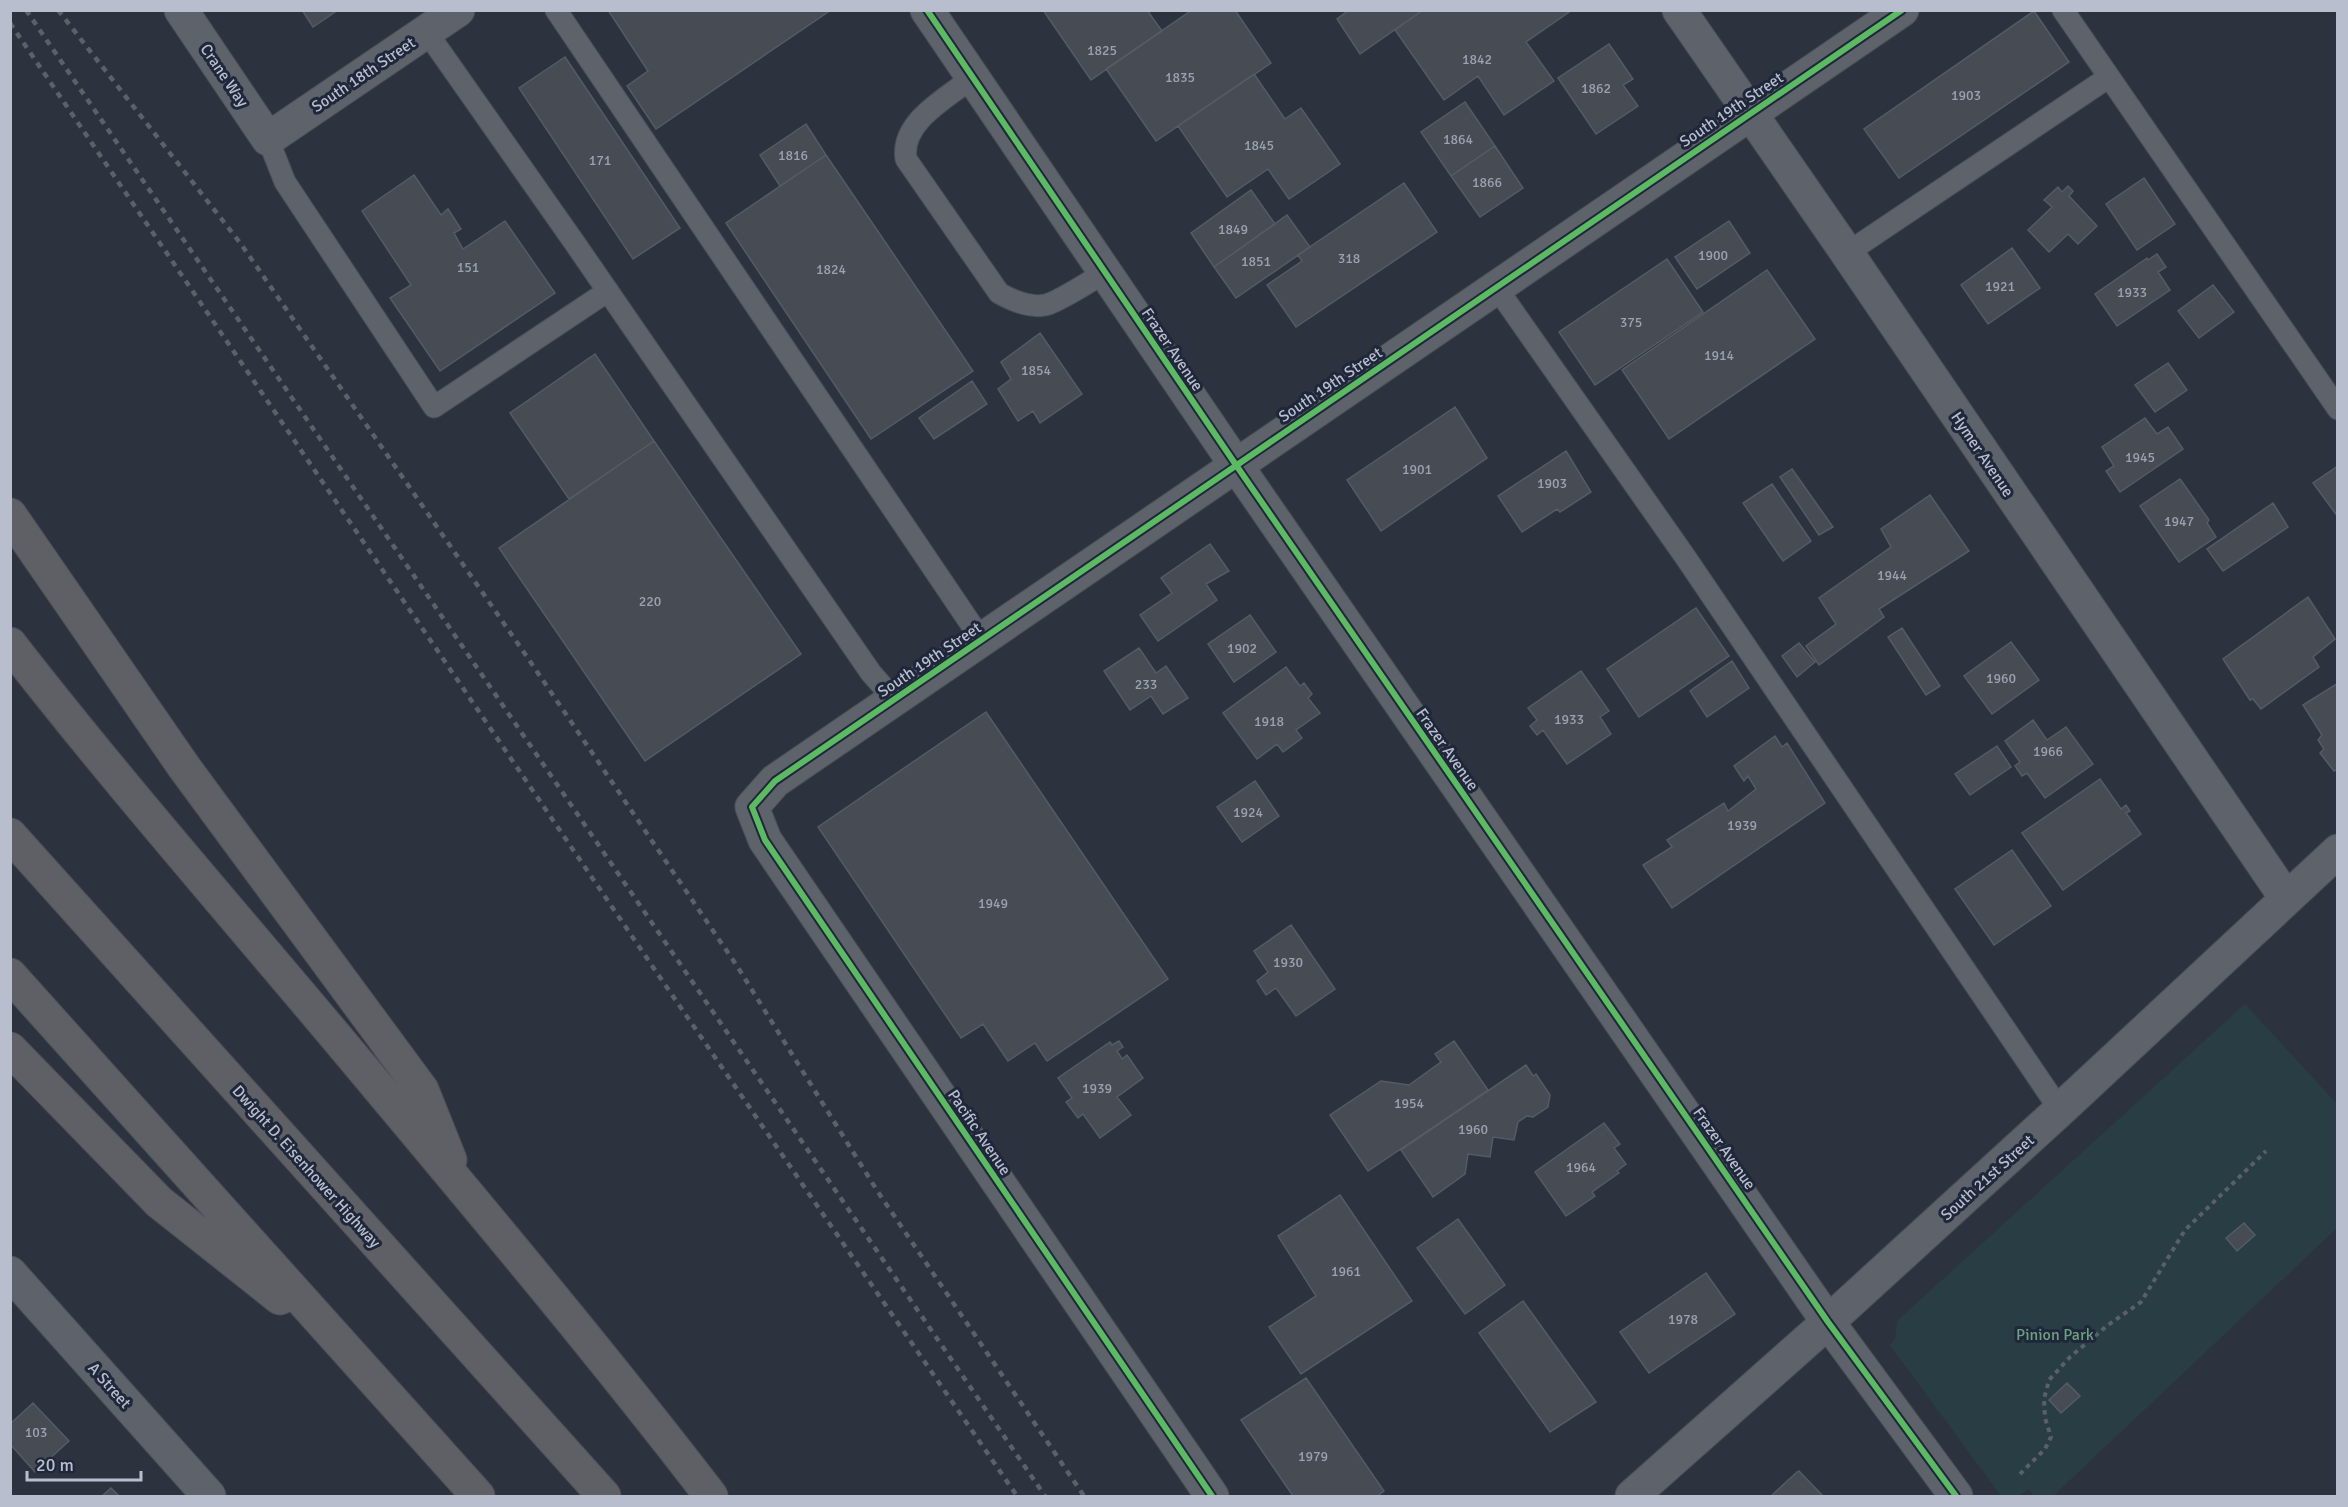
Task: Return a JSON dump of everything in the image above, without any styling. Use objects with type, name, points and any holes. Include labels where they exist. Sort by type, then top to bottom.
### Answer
[{"type":"highway","points":[[10,515],[184,767],[422,1090],[461,1187]]},
{"type":"highway","points":[[10,644],[124,786],[461,1187],[658,1428],[711,1497]]},
{"type":"highway","name":"Dwight D. Eisenhower Highway","points":[[10,836],[604,1497]]},
{"type":"highway","points":[[10,975],[355,1357],[478,1497]]},
{"type":"highway","points":[[10,1049],[159,1202],[355,1357]]},
{"type":"street","name":"Crane Way","points":[[181,10],[268,139]]},
{"type":"street","name":"South 18th Street","points":[[268,139],[458,10]]},
{"type":"street","name":"Frazer Avenue","points":[[927,10],[1104,273],[1828,1322],[1956,1497]]},
{"type":"street","name":"Hymer Avenue","points":[[1679,10],[2286,898]]},
{"type":"street","name":"South 19th Street","points":[[775,781],[1902,10]]},
{"type":"street","name":"Pacific Avenue","points":[[775,781],[752,807],[765,840],[1212,1497]]},
{"type":"street","name":"South 21st Street","points":[[1632,1497],[2060,1110],[2337,851]]},
{"type":"street","name":"A Street","points":[[13,1282],[209,1497]]},
{"type":"lane","points":[[556,10],[981,639]]},
{"type":"lane","points":[[2063,10],[2337,409]]},
{"type":"lane","points":[[426,31],[871,673],[894,699]]},
{"type":"lane","points":[[1847,253],[2109,77]]},
{"type":"lane","points":[[972,78],[922,118],[911,131],[904,146],[906,159],[999,293],[1028,305],[1046,305],[1104,273]]},
{"type":"lane","points":[[268,139],[285,182],[434,407],[608,291]]},
{"type":"lane","points":[[1496,287],[1660,521],[2060,1110]]},
{"type":"path","points":[[2020,1474],[2045,1449],[2051,1437],[2045,1418],[2044,1399],[2049,1380],[2070,1357],[2108,1324],[2141,1302],[2185,1230],[2266,1151]]},
{"type":"green space","name":"Pinion Park","points":[[2245,1004],[2337,1104],[2337,1228],[2053,1496],[2034,1496],[2029,1489],[2019,1496],[2001,1496],[1890,1345],[1895,1339],[1897,1321]]},
{"type":"building","points":[[302,10],[338,10],[313,27]]},
{"type":"building","points":[[608,10],[831,10],[656,129],[627,86],[648,71]]},
{"type":"building","points":[[1043,10],[1147,10],[1162,31],[1091,80]]},
{"type":"building","points":[[1192,10],[1235,10],[1271,63],[1156,141],[1106,69]]},
{"type":"building","points":[[1349,10],[1423,10],[1360,54],[1337,19]]},
{"type":"building","points":[[1423,10],[1572,10],[1526,42],[1554,81],[1504,115],[1478,76],[1444,100],[1395,30]]},
{"type":"building","points":[[2034,11],[2069,62],[1899,178],[1864,129]]},
{"type":"building","points":[[1609,44],[1633,79],[1623,85],[1638,106],[1596,134],[1558,78]]},
{"type":"building","points":[[565,57],[680,228],[633,259],[519,88]]},
{"type":"building","points":[[1254,74],[1285,119],[1301,108],[1340,164],[1289,199],[1268,169],[1227,197],[1178,126]]},
{"type":"building","points":[[1465,102],[1495,146],[1451,176],[1421,132]]},
{"type":"building","points":[[806,124],[826,155],[780,186],[760,155]]},
{"type":"building","points":[[1495,146],[1523,188],[1480,217],[1451,176]]},
{"type":"building","points":[[826,155],[973,371],[871,439],[726,223]]},
{"type":"building","points":[[414,175],[441,215],[448,209],[461,229],[454,233],[463,249],[505,221],[555,293],[440,371],[390,298],[411,285],[362,211]]},
{"type":"building","points":[[2144,178],[2175,224],[2137,250],[2106,204]]},
{"type":"building","points":[[1404,183],[1437,232],[1296,327],[1267,285],[1302,261],[1298,255]]},
{"type":"building","points":[[2068,186],[2073,191],[2069,196],[2097,226],[2078,244],[2068,234],[2049,252],[2028,230],[2052,207],[2044,200],[2058,187],[2062,192]]},
{"type":"building","points":[[1251,190],[1275,224],[1214,267],[1191,233]]},
{"type":"building","points":[[1287,215],[1310,247],[1236,298],[1214,267]]},
{"type":"building","points":[[1729,221],[1750,253],[1697,289],[1675,257]]},
{"type":"building","points":[[2012,248],[2040,288],[1988,324],[1961,285]]},
{"type":"building","points":[[2157,254],[2166,267],[2158,272],[2170,290],[2117,326],[2095,294],[2147,258],[2148,260]]},
{"type":"building","points":[[1667,259],[1703,312],[1595,385],[1559,332]]},
{"type":"building","points":[[1767,270],[1815,339],[1669,439],[1622,370]]},
{"type":"building","points":[[2213,285],[2234,312],[2199,338],[2178,311]]},
{"type":"building","points":[[1040,333],[1082,394],[1040,423],[1033,411],[1018,421],[998,389],[1011,379],[1001,362]]},
{"type":"building","points":[[595,354],[654,441],[569,499],[510,413]]},
{"type":"building","points":[[2168,363],[2187,390],[2155,412],[2135,385]]},
{"type":"building","points":[[972,381],[987,404],[934,439],[919,418]]},
{"type":"building","points":[[1455,407],[1487,458],[1381,531],[1347,480]]},
{"type":"building","points":[[2145,418],[2157,434],[2168,427],[2183,449],[2120,492],[2106,471],[2114,466],[2102,447]]},
{"type":"building","points":[[654,441],[801,654],[645,761],[499,548]]},
{"type":"building","points":[[1566,451],[1591,492],[1560,512],[1557,509],[1522,532],[1498,496]]},
{"type":"building","points":[[2338,466],[2338,517],[2313,483]]},
{"type":"building","points":[[1792,469],[1833,527],[1819,535],[1780,477]]},
{"type":"building","points":[[2180,479],[2209,520],[2207,523],[2216,537],[2179,562],[2140,506]]},
{"type":"building","points":[[1772,484],[1811,541],[1783,561],[1743,503]]},
{"type":"building","points":[[1930,495],[1969,551],[1879,609],[1884,617],[1819,665],[1806,646],[1836,624],[1819,598],[1891,547],[1881,529]]},
{"type":"building","points":[[2273,503],[2288,527],[2223,571],[2207,549]]},
{"type":"building","points":[[1210,544],[1229,571],[1206,584],[1217,600],[1158,641],[1140,615],[1172,593],[1161,578]]},
{"type":"building","points":[[2308,597],[2335,639],[2313,657],[2319,667],[2261,709],[2253,699],[2250,700],[2223,659]]},
{"type":"building","points":[[1696,608],[1729,656],[1639,717],[1607,669]]},
{"type":"building","points":[[1250,615],[1276,652],[1234,682],[1208,644]]},
{"type":"building","points":[[1902,628],[1940,686],[1926,695],[1888,637]]},
{"type":"building","points":[[2011,642],[2039,680],[1992,714],[1964,676]]},
{"type":"building","points":[[1799,643],[1815,662],[1797,677],[1782,656]]},
{"type":"building","points":[[1139,648],[1156,673],[1166,666],[1188,698],[1163,714],[1151,696],[1130,710],[1104,671]]},
{"type":"building","points":[[1732,661],[1749,688],[1707,717],[1690,691]]},
{"type":"building","points":[[1286,667],[1300,686],[1304,683],[1312,694],[1308,698],[1320,713],[1296,730],[1302,738],[1283,752],[1277,744],[1257,759],[1223,713]]},
{"type":"building","points":[[1581,671],[1609,711],[1600,717],[1611,734],[1567,764],[1543,730],[1537,735],[1530,726],[1537,720],[1528,708]]},
{"type":"building","points":[[2338,683],[2338,769],[2334,771],[2320,753],[2324,749],[2318,740],[2322,735],[2303,705]]},
{"type":"building","points":[[986,712],[1168,979],[1047,1061],[1035,1043],[1008,1061],[983,1024],[961,1038],[818,827]]},
{"type":"building","points":[[2033,720],[2047,740],[2066,727],[2093,764],[2045,798],[2027,773],[2022,776],[2015,766],[2020,762],[2005,741]]},
{"type":"building","points":[[1775,736],[1782,747],[1787,743],[1825,803],[1672,908],[1643,865],[1672,847],[1667,840],[1724,803],[1728,811],[1756,789],[1748,776],[1744,781],[1734,766]]},
{"type":"building","points":[[1997,746],[2011,767],[1970,795],[1955,774]]},
{"type":"building","points":[[2100,779],[2121,809],[2126,805],[2130,811],[2126,813],[2141,834],[2063,890],[2022,833]]},
{"type":"building","points":[[1255,781],[1279,816],[1242,842],[1217,807]]},
{"type":"building","points":[[2012,850],[2051,906],[1994,945],[1955,889]]},
{"type":"building","points":[[1291,925],[1335,989],[1296,1016],[1276,988],[1266,995],[1257,981],[1268,972],[1254,951]]},
{"type":"building","points":[[1119,1041],[1123,1047],[1117,1051],[1122,1059],[1127,1055],[1143,1078],[1117,1097],[1131,1115],[1100,1138],[1083,1114],[1078,1118],[1066,1102],[1072,1098],[1058,1078],[1110,1042],[1112,1045]]},
{"type":"building","points":[[1454,1041],[1488,1090],[1368,1171],[1330,1115],[1381,1081],[1409,1085],[1441,1062],[1435,1054]]},
{"type":"building","points":[[1526,1065],[1533,1076],[1536,1074],[1550,1095],[1548,1107],[1533,1117],[1527,1116],[1518,1122],[1514,1140],[1493,1137],[1490,1157],[1468,1154],[1465,1174],[1433,1197],[1401,1150]]},
{"type":"building","points":[[1604,1123],[1620,1144],[1614,1148],[1626,1164],[1617,1171],[1619,1173],[1592,1192],[1595,1196],[1566,1216],[1535,1172]]},
{"type":"building","points":[[1340,1195],[1412,1301],[1301,1374],[1269,1327],[1316,1296],[1278,1236]]},
{"type":"building","points":[[1458,1219],[1505,1285],[1465,1314],[1417,1248]]},
{"type":"building","points":[[2244,1223],[2255,1235],[2237,1251],[2226,1238]]},
{"type":"building","points":[[1706,1273],[1735,1314],[1649,1373],[1620,1332]]},
{"type":"building","points":[[1523,1301],[1596,1402],[1550,1432],[1479,1333]]},
{"type":"building","points":[[1306,1378],[1384,1491],[1377,1496],[1293,1496],[1241,1420]]},
{"type":"building","points":[[2067,1383],[2080,1396],[2061,1413],[2049,1400]]},
{"type":"building","points":[[33,1403],[69,1441],[35,1472],[10,1444],[10,1424]]},
{"type":"building","points":[[1799,1471],[1823,1496],[1771,1496],[1797,1472]]},
{"type":"building","points":[[111,1488],[119,1496],[102,1496]]},
{"type":"railway","points":[[26,10],[1045,1496]]},
{"type":"railway","points":[[58,10],[241,244],[523,651],[737,966],[878,1192],[1084,1496]]},
{"type":"railway","points":[[10,23],[657,973],[1017,1496]]},
{"type":"cycle path","points":[[927,10],[1236,465],[1828,1322],[1956,1496]]},
{"type":"cycle path","points":[[1212,1496],[765,840],[752,807],[775,781],[1902,10]]}]
